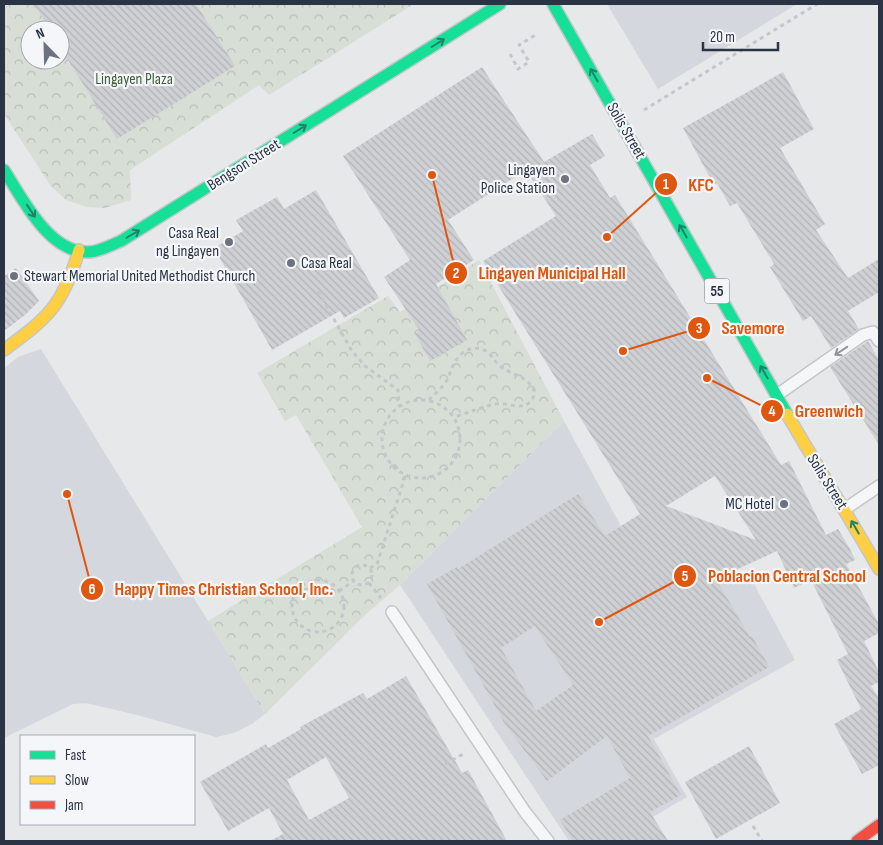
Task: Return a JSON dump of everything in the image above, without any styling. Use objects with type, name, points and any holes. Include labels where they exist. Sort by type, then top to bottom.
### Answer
[{"type":"main road","name":"Bengson Street","points":[[4,170],[42,227],[64,248],[88,252],[121,241],[148,226],[500,4]]},
{"type":"main road","name":"Solis Street","points":[[552,4],[808,451],[845,509],[879,569]]},
{"type":"main road","points":[[4,350],[51,311],[72,274],[79,250]]},
{"type":"main road","points":[[857,841],[879,825]]},
{"type":"lane","points":[[777,395],[863,336],[873,332],[879,341]]},
{"type":"lane","points":[[845,509],[879,486]]},
{"type":"lane","points":[[392,612],[525,812],[548,841]]},
{"type":"path","points":[[622,124],[816,4]]},
{"type":"path","points":[[510,54],[518,69],[528,62],[519,45],[537,34]]},
{"type":"path","points":[[318,292],[352,351],[365,366],[398,390],[399,406]]},
{"type":"path","points":[[429,400],[448,380],[452,366],[457,358],[465,350],[474,348],[484,350],[499,366],[522,377],[531,384],[536,393],[533,400],[523,406],[514,407],[496,404],[454,418]]},
{"type":"path","points":[[419,400],[429,400],[439,404],[454,418],[459,429],[460,441],[457,453],[451,464],[442,472],[418,478],[396,468],[388,460],[383,448],[382,437],[384,425],[399,406],[419,400]]},
{"type":"path","points":[[370,568],[377,564],[406,474]]},
{"type":"path","points":[[360,564],[370,568],[372,578],[369,583],[364,585],[354,581],[352,576],[355,567],[360,564]]},
{"type":"path","points":[[317,580],[339,590],[344,607],[338,622],[331,628],[315,632],[306,629],[300,624],[295,617],[293,601],[301,587],[317,580]]},
{"type":"path","points":[[339,590],[354,581]]},
{"type":"path","points":[[753,826],[762,841]]},
{"type":"shaded area","points":[[607,4],[797,4],[658,89]]},
{"type":"shaded area","points":[[41,349],[265,714],[252,724],[234,733],[216,737],[86,703],[73,704],[4,738],[4,368],[18,357]]},
{"type":"shaded area","points":[[564,421],[635,552],[708,580],[747,571],[795,660],[654,739],[687,797],[611,841],[569,841],[400,585]]},
{"type":"green space","name":"Lingayen Plaza","points":[[4,4],[414,4],[269,95],[259,85],[130,170],[131,200],[105,208],[87,207],[66,200],[50,185],[4,114]]},
{"type":"green space","points":[[479,260],[564,421],[400,585],[366,614],[265,714],[208,621],[362,527],[296,415],[285,421],[257,373],[388,296],[400,312]]},
{"type":"building","points":[[34,4],[196,4],[235,66],[117,139],[70,63],[70,20],[44,20]]},
{"type":"building","points":[[482,67],[544,162],[592,134],[605,156],[590,165],[610,198],[615,195],[781,465],[789,461],[826,535],[838,529],[850,549],[855,560],[846,564],[879,624],[879,633],[864,641],[879,672],[879,682],[871,686],[879,698],[879,765],[862,774],[834,724],[861,709],[837,660],[848,654],[811,580],[794,588],[777,551],[716,579],[769,667],[648,736],[681,795],[650,812],[668,841],[573,841],[560,820],[630,778],[607,736],[547,781],[505,724],[427,584],[457,567],[458,569],[578,494],[605,536],[640,514],[483,261],[556,216],[526,170],[448,220],[474,260],[436,284],[467,340],[430,361],[415,334],[420,331],[384,277],[410,260],[343,156]],"holes":[[[715,476],[756,540],[666,506]],[[535,626],[573,685],[536,711],[501,648]]]},
{"type":"building","points":[[783,72],[814,129],[780,148],[825,224],[816,230],[848,278],[879,259],[879,292],[848,311],[859,329],[831,348],[811,316],[803,321],[770,267],[774,264],[737,203],[730,206],[717,183],[714,185],[683,128]]},
{"type":"building","name":"Casa Real","points":[[316,190],[379,298],[344,318],[340,311],[272,350],[214,248],[243,231],[236,220],[277,197],[284,209]]},
{"type":"building","name":"Stewart Memorial United Methodist Church","points":[[16,268],[39,301],[25,315],[4,331],[4,276]]},
{"type":"building","points":[[868,341],[879,360],[879,445],[830,367]]},
{"type":"building","points":[[406,676],[462,773],[468,770],[507,841],[270,841],[283,834],[269,808],[228,831],[200,782],[266,744],[268,748],[301,729],[300,727],[363,693],[367,699]],"holes":[[[326,757],[349,798],[309,820],[287,780]]]},
{"type":"building","points":[[749,746],[780,803],[716,839],[685,782]]},
{"type":"traffic: fast","points":[[4,170],[38,222],[61,244],[74,250],[88,252],[101,250],[121,241],[500,4]]},
{"type":"traffic: fast","points":[[553,4],[787,414]]},
{"type":"traffic: slow","points":[[4,350],[32,328],[52,308],[67,284],[79,250]]},
{"type":"traffic: slow","points":[[787,414],[879,569]]},
{"type":"traffic: jam","points":[[857,841],[879,825]]},
{"type":"place","name":"Lingayen Municipal Hall","points":[[432,175]]},
{"type":"place","name":"Lingayen Police Station","points":[[565,179]]},
{"type":"place","name":"KFC","points":[[607,237]]},
{"type":"place","name":"Casa Real ng Lingayen","points":[[229,242]]},
{"type":"place","name":"Casa Real","points":[[291,263]]},
{"type":"place","name":"Stewart Memorial United Methodist Church","points":[[14,276]]},
{"type":"place","name":"Savemore","points":[[623,351]]},
{"type":"place","name":"Greenwich","points":[[707,378]]},
{"type":"place","name":"Happy Times Christian School, Inc.","points":[[67,494]]},
{"type":"place","name":"MC Hotel","points":[[784,504]]},
{"type":"place","name":"Poblacion Central School","points":[[599,622]]}]
